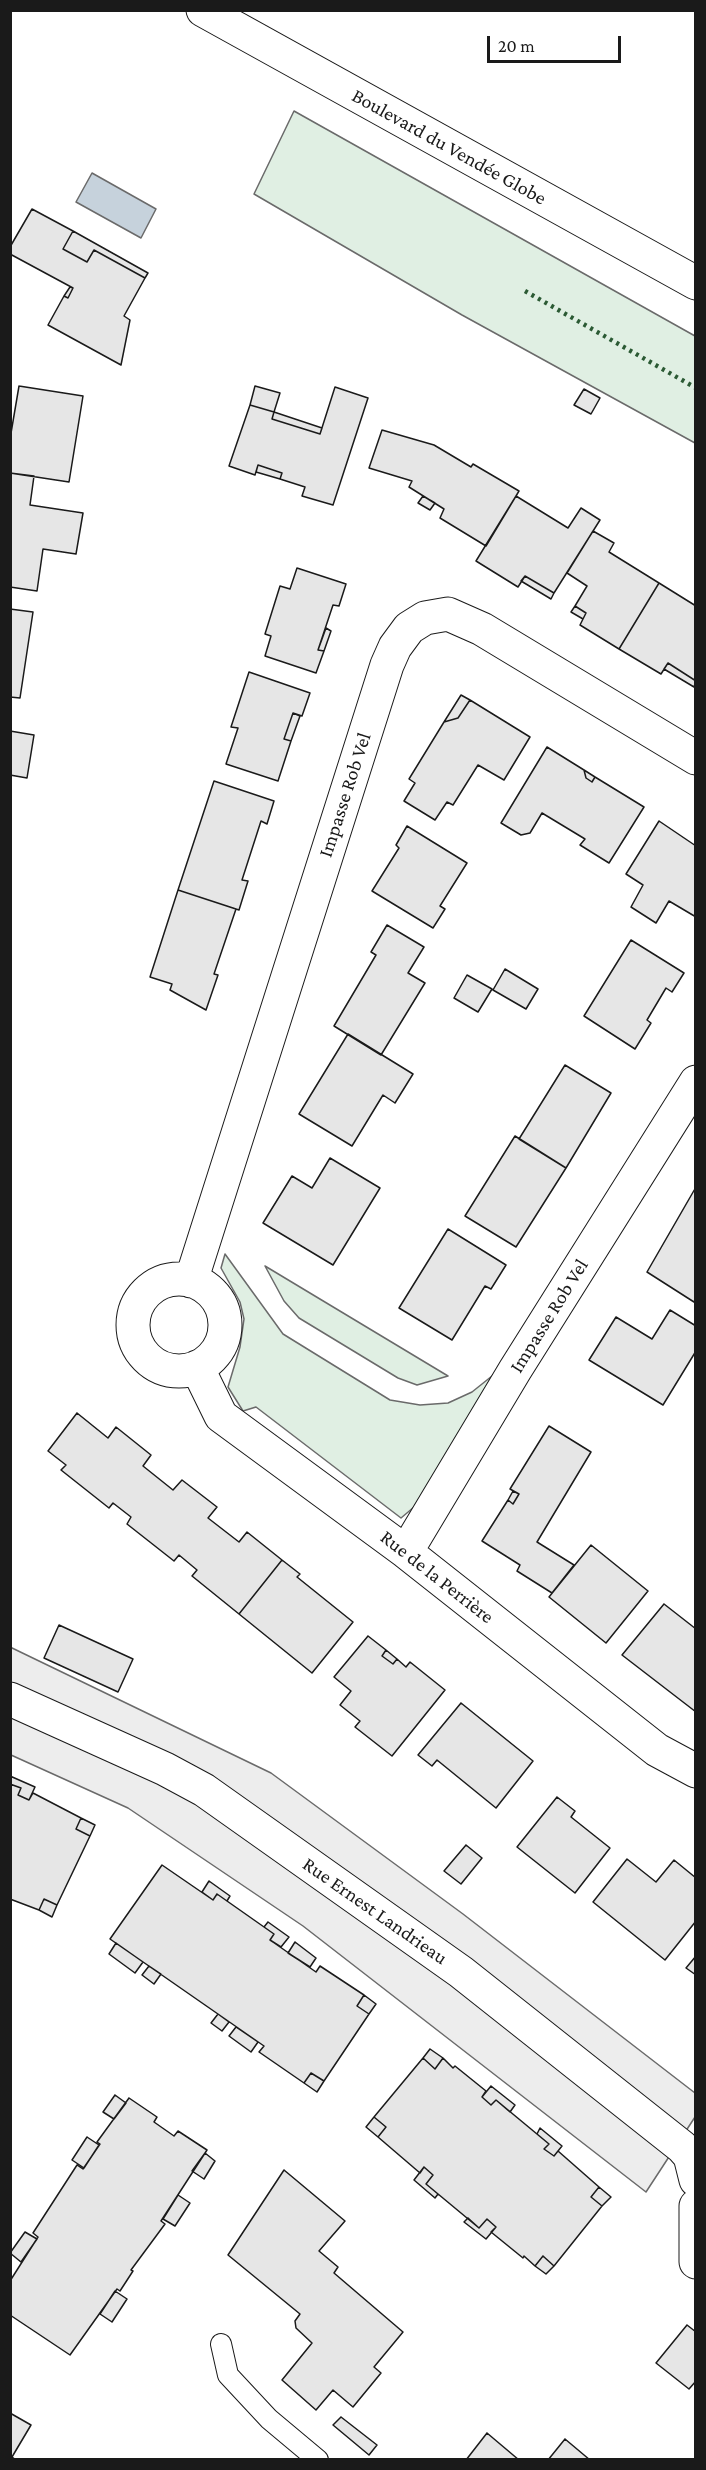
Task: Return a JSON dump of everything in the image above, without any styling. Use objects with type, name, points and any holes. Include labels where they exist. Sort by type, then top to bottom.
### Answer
[{"type":"street","name":"Boulevard du Vendée Globe","points":[[203,10],[696,283]]},
{"type":"street","name":"Impasse Rob Vel","points":[[191,1281],[387,665],[394,648],[409,628],[424,618],[448,614],[482,629],[696,758]]},
{"type":"street","name":"Impasse Rob Vel","points":[[406,1552],[515,1370],[696,1082]]},
{"type":"street","points":[[175,1279],[191,1281],[204,1287],[222,1308],[225,1322],[223,1335],[218,1349],[197,1367],[182,1371],[166,1369],[152,1362],[141,1351],[134,1336],[133,1321],[137,1305],[160,1283],[175,1279]]},
{"type":"street","name":"Rue de la Perrière","points":[[197,1367],[221,1416],[406,1552],[657,1750],[696,1772]]},
{"type":"street","name":"Rue Ernest Landrieau","points":[[10,1699],[165,1769],[204,1790],[462,1972],[682,2147],[690,2156],[696,2180]]},
{"type":"street","points":[[696,2206],[696,2262]]},
{"type":"lane","points":[[221,2344],[228,2375],[269,2419],[318,2460]]},
{"type":"green space","points":[[294,111],[695,336],[695,443],[462,315],[254,194]]},
{"type":"green space","points":[[225,1254],[283,1334],[390,1400],[420,1405],[448,1403],[472,1392],[492,1376],[420,1502],[401,1518],[256,1407],[243,1411],[228,1387],[240,1347],[244,1319],[240,1302],[221,1268]]},
{"type":"green space","points":[[265,1266],[448,1376],[417,1385],[398,1378],[299,1318],[284,1301]]},
{"type":"shaded area","points":[[92,173],[156,209],[141,238],[76,202]]},
{"type":"shaded area","points":[[10,1647],[271,1773],[463,1914],[695,2093],[695,2117],[646,2192],[303,1926],[128,1808],[11,1755]]},
{"type":"building","points":[[32,209],[73,231],[63,249],[87,262],[94,250],[145,278],[124,316],[130,320],[121,365],[48,325],[64,296],[68,298],[73,288],[10,254],[10,247]]},
{"type":"building","points":[[73,231],[148,273],[145,278],[94,250],[87,262],[63,249]]},
{"type":"building","points":[[70,287],[73,288],[68,298],[64,296]]},
{"type":"building","points":[[19,386],[83,396],[69,482],[10,473],[10,439]]},
{"type":"building","points":[[255,386],[280,393],[274,412],[250,405]]},
{"type":"building","points":[[335,387],[368,398],[333,505],[302,496],[305,487],[280,479],[282,473],[258,465],[255,475],[229,466],[250,405],[274,412],[272,419],[320,434]]},
{"type":"building","points":[[584,389],[600,398],[591,414],[574,405]]},
{"type":"building","points":[[274,412],[322,428],[320,434],[272,419]]},
{"type":"building","points":[[382,430],[434,445],[471,467],[473,464],[519,491],[486,546],[440,518],[444,509],[409,487],[412,481],[369,468]]},
{"type":"building","points":[[258,465],[282,473],[280,479],[256,472]]},
{"type":"building","points":[[10,473],[34,476],[30,505],[83,513],[76,554],[43,549],[37,591],[10,587]]},
{"type":"building","points":[[423,496],[435,503],[430,510],[418,503]]},
{"type":"building","points":[[516,496],[568,528],[581,508],[600,520],[554,593],[525,576],[518,587],[476,561]]},
{"type":"building","points":[[593,531],[614,543],[609,552],[659,583],[619,649],[580,625],[586,613],[575,606],[587,586],[567,573]]},
{"type":"building","points":[[297,568],[346,584],[339,606],[333,605],[318,650],[324,651],[316,673],[265,656],[271,636],[265,634],[280,586],[290,589]]},
{"type":"building","points":[[525,576],[554,593],[551,599],[521,581]]},
{"type":"building","points":[[659,583],[696,606],[696,681],[668,663],[661,674],[619,649]]},
{"type":"building","points":[[575,606],[586,613],[583,619],[571,612]]},
{"type":"building","points":[[10,609],[33,612],[20,698],[10,697]]},
{"type":"building","points":[[326,628],[331,631],[324,651],[318,650]]},
{"type":"building","points":[[668,663],[696,681],[694,687],[664,669]]},
{"type":"building","points":[[249,672],[310,693],[302,716],[293,713],[284,739],[291,741],[278,781],[226,764],[238,728],[231,727]]},
{"type":"building","points":[[461,695],[470,700],[458,718],[444,722]]},
{"type":"building","points":[[470,700],[530,737],[504,780],[478,765],[453,805],[447,802],[435,820],[404,801],[415,783],[409,779],[444,722],[458,718]]},
{"type":"building","points":[[293,713],[300,716],[291,741],[284,739]]},
{"type":"building","points":[[10,731],[34,735],[27,778],[10,775]]},
{"type":"building","points":[[547,747],[584,770],[586,778],[592,782],[595,777],[644,807],[609,863],[580,845],[585,839],[542,813],[530,833],[521,835],[501,823]]},
{"type":"building","points":[[584,770],[595,777],[592,782],[586,778]]},
{"type":"building","points":[[214,781],[274,801],[267,824],[261,821],[242,880],[248,881],[239,910],[178,890]]},
{"type":"building","points":[[659,821],[696,846],[696,917],[669,901],[656,923],[631,907],[643,885],[626,874]]},
{"type":"building","points":[[407,826],[467,863],[440,906],[445,909],[433,928],[372,891],[399,848],[396,845]]},
{"type":"building","points":[[178,890],[236,909],[214,974],[218,975],[206,1010],[170,990],[172,984],[150,977]]},
{"type":"building","points":[[387,925],[424,947],[408,973],[425,983],[381,1055],[334,1026],[376,955],[371,952]]},
{"type":"building","points":[[631,940],[684,973],[672,992],[666,988],[647,1020],[651,1023],[635,1049],[584,1016]]},
{"type":"building","points":[[505,969],[538,989],[526,1009],[493,990]]},
{"type":"building","points":[[467,975],[492,989],[478,1012],[454,998]]},
{"type":"building","points":[[348,1034],[413,1074],[395,1103],[383,1095],[352,1146],[299,1114]]},
{"type":"building","points":[[565,1065],[611,1093],[566,1168],[519,1139]]},
{"type":"building","points":[[515,1136],[566,1168],[516,1247],[465,1216]]},
{"type":"building","points":[[330,1158],[380,1188],[333,1265],[263,1223],[292,1176],[312,1188]]},
{"type":"building","points":[[696,1187],[696,1299],[694,1302],[647,1272]]},
{"type":"building","points":[[448,1229],[506,1265],[491,1289],[485,1286],[452,1340],[399,1308]]},
{"type":"building","points":[[670,1310],[696,1326],[696,1351],[663,1405],[589,1360],[616,1317],[652,1339]]},
{"type":"building","points":[[77,1413],[108,1438],[116,1427],[151,1455],[143,1466],[173,1490],[182,1480],[217,1507],[208,1518],[239,1542],[247,1532],[282,1560],[239,1614],[192,1576],[197,1570],[179,1555],[174,1561],[127,1524],[131,1517],[113,1503],[109,1508],[61,1470],[66,1465],[48,1451]]},
{"type":"building","points":[[549,1426],[591,1452],[537,1542],[574,1565],[552,1593],[517,1571],[520,1565],[482,1541],[508,1500],[513,1504],[519,1494],[510,1489]]},
{"type":"building","points":[[513,1491],[519,1494],[513,1504],[508,1500]]},
{"type":"building","points":[[591,1545],[648,1591],[606,1643],[549,1597]]},
{"type":"building","points":[[282,1560],[300,1574],[297,1577],[353,1622],[312,1673],[239,1614]]},
{"type":"building","points":[[664,1604],[696,1629],[696,1712],[622,1655]]},
{"type":"building","points":[[59,1625],[133,1659],[118,1692],[44,1658]]},
{"type":"building","points":[[368,1636],[386,1650],[382,1656],[393,1664],[397,1659],[406,1667],[410,1662],[445,1690],[392,1756],[355,1727],[360,1721],[340,1705],[351,1691],[334,1677]]},
{"type":"building","points":[[386,1650],[397,1659],[393,1664],[382,1656]]},
{"type":"building","points":[[461,1703],[533,1761],[496,1808],[437,1760],[432,1766],[418,1755]]},
{"type":"building","points":[[10,1776],[35,1787],[29,1800],[18,1795],[21,1788],[10,1784]]},
{"type":"building","points":[[10,1784],[21,1788],[18,1795],[29,1800],[33,1793],[81,1818],[76,1829],[90,1836],[57,1905],[44,1899],[39,1910],[10,1899]]},
{"type":"building","points":[[557,1797],[575,1811],[571,1817],[610,1848],[575,1893],[517,1847]]},
{"type":"building","points":[[81,1818],[95,1825],[90,1836],[76,1829]]},
{"type":"building","points":[[466,1845],[482,1858],[461,1884],[444,1871]]},
{"type":"building","points":[[627,1859],[656,1882],[674,1860],[696,1878],[696,1921],[665,1960],[593,1902]]},
{"type":"building","points":[[162,1865],[213,1900],[217,1894],[274,1934],[270,1940],[316,1972],[320,1966],[364,1995],[357,2006],[369,2014],[324,2081],[311,2073],[304,2083],[259,2052],[264,2046],[110,1939]]},
{"type":"building","points":[[209,1881],[230,1896],[227,1901],[217,1894],[213,1900],[202,1892]]},
{"type":"building","points":[[44,1899],[57,1905],[52,1917],[39,1910]]},
{"type":"building","points":[[268,1922],[289,1937],[281,1947],[270,1940],[274,1934],[264,1927]]},
{"type":"building","points":[[295,1942],[316,1958],[310,1967],[288,1953]]},
{"type":"building","points":[[116,1943],[143,1962],[135,1973],[109,1954]]},
{"type":"building","points":[[696,1956],[696,1975],[686,1968]]},
{"type":"building","points":[[149,1966],[161,1974],[154,1984],[142,1975]]},
{"type":"building","points":[[364,1995],[376,2004],[369,2014],[357,2006]]},
{"type":"building","points":[[218,2014],[229,2022],[222,2031],[211,2023]]},
{"type":"building","points":[[236,2027],[258,2042],[251,2052],[229,2036]]},
{"type":"building","points":[[430,2049],[443,2058],[435,2069],[423,2058]]},
{"type":"building","points":[[423,2058],[435,2069],[443,2058],[453,2068],[455,2066],[486,2091],[482,2097],[491,2105],[496,2100],[549,2144],[544,2149],[554,2156],[558,2151],[599,2187],[591,2197],[602,2206],[554,2266],[543,2256],[535,2266],[524,2256],[523,2258],[491,2232],[496,2227],[487,2219],[479,2228],[426,2184],[433,2175],[424,2167],[420,2173],[378,2137],[386,2127],[374,2117]]},
{"type":"building","points":[[311,2073],[324,2081],[317,2092],[304,2083]]},
{"type":"building","points":[[491,2086],[515,2105],[510,2112],[496,2100],[491,2105],[482,2097]]},
{"type":"building","points":[[115,2095],[126,2103],[114,2119],[103,2112]]},
{"type":"building","points":[[129,2098],[157,2117],[154,2122],[174,2136],[178,2131],[207,2150],[161,2221],[165,2224],[131,2270],[133,2271],[120,2291],[117,2289],[70,2355],[10,2315],[10,2281],[38,2237],[33,2233],[77,2165],[83,2169],[100,2144],[97,2142]]},
{"type":"building","points":[[374,2117],[386,2127],[378,2137],[366,2127]]},
{"type":"building","points":[[540,2128],[562,2146],[554,2156],[544,2149],[549,2144],[537,2134]]},
{"type":"building","points":[[87,2137],[99,2145],[84,2168],[72,2160]]},
{"type":"building","points":[[205,2153],[215,2161],[204,2179],[192,2171]]},
{"type":"building","points":[[424,2167],[433,2175],[426,2184],[438,2194],[435,2198],[414,2180]]},
{"type":"building","points":[[284,2170],[345,2221],[319,2251],[338,2267],[334,2273],[403,2332],[374,2367],[381,2373],[353,2407],[333,2390],[316,2410],[282,2380],[312,2343],[296,2328],[295,2321],[300,2314],[228,2255]]},
{"type":"building","points":[[599,2187],[611,2197],[602,2206],[591,2197]]},
{"type":"building","points":[[178,2195],[190,2203],[175,2226],[163,2219]]},
{"type":"building","points":[[468,2218],[479,2228],[487,2219],[496,2227],[486,2239],[464,2222]]},
{"type":"building","points":[[25,2232],[37,2239],[21,2262],[10,2253]]},
{"type":"building","points":[[543,2256],[554,2266],[546,2274],[535,2266]]},
{"type":"building","points":[[115,2291],[127,2299],[112,2322],[100,2314]]},
{"type":"building","points":[[687,2325],[696,2332],[696,2381],[689,2389],[656,2363]]},
{"type":"building","points":[[10,2413],[31,2425],[12,2457],[16,2460],[10,2460]]},
{"type":"building","points":[[341,2417],[377,2445],[369,2455],[333,2425]]},
{"type":"building","points":[[487,2433],[519,2460],[466,2460]]},
{"type":"building","points":[[565,2439],[590,2460],[548,2460]]},
{"type":"hedge","points":[[525,291],[696,388]]}]
